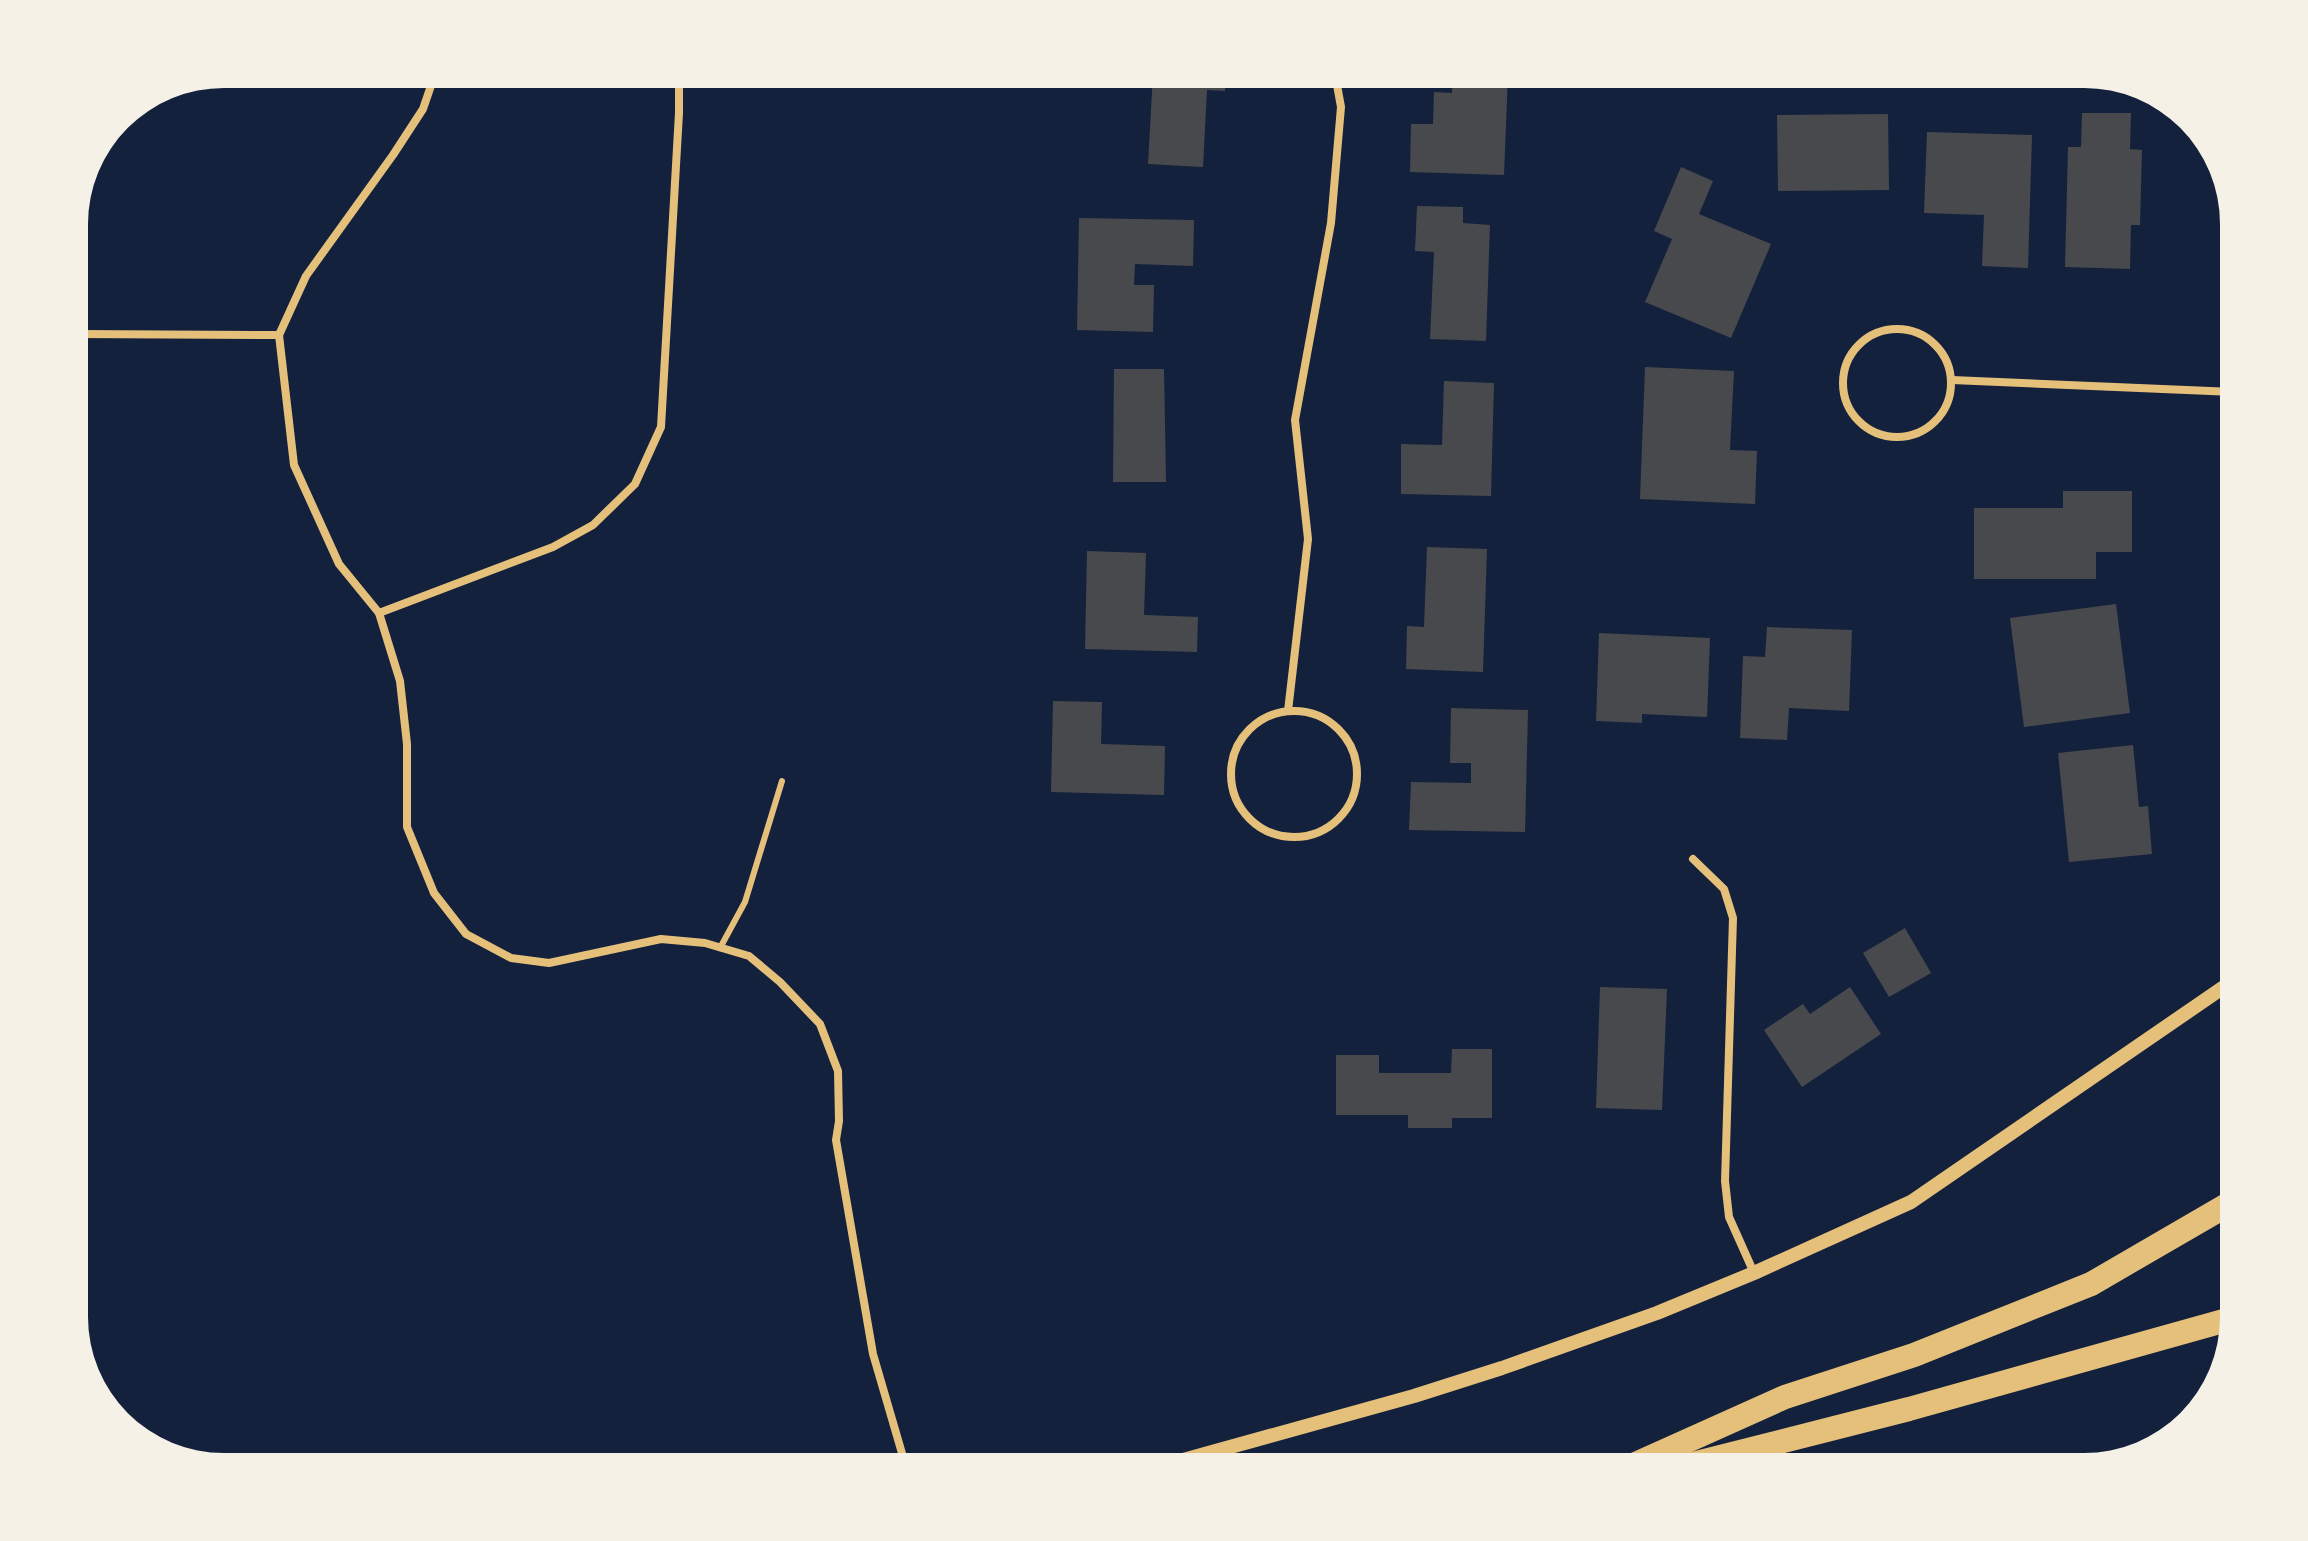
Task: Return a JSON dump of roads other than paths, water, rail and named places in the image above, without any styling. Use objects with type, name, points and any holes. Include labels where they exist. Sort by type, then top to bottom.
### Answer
[{"type":"highway","points":[[1660,1453],[1785,1397],[1914,1355],[2091,1284],[2220,1209]]},
{"type":"highway","points":[[1736,1453],[1909,1409],[2219,1322]]},
{"type":"street","points":[[430,88],[423,109],[401,143],[306,276],[279,335],[294,465],[339,564],[379,613],[400,681],[407,744],[407,827],[434,893],[466,934],[511,958],[549,963],[661,939],[705,943],[749,956],[780,982],[820,1024],[838,1071],[839,1121],[836,1140],[873,1354],[902,1453]]},
{"type":"street","points":[[379,613],[553,547],[593,525],[635,484],[661,427],[679,88]]},
{"type":"street","points":[[1288,711],[1308,539],[1295,420],[1331,223],[1341,107],[1338,88]]},
{"type":"street","points":[[1892,328],[1917,333],[1939,347],[1948,363],[1952,380],[1942,415],[1929,428],[1912,436],[1885,435],[1860,423],[1849,409],[1843,374],[1849,357],[1860,343],[1875,333],[1892,328]]},
{"type":"street","points":[[88,334],[279,335]]},
{"type":"street","points":[[1952,380],[2220,391]]},
{"type":"street","points":[[1288,711],[1315,715],[1338,729],[1356,761],[1357,780],[1343,814],[1330,827],[1313,835],[1292,838],[1271,834],[1252,823],[1239,807],[1231,787],[1230,766],[1237,745],[1249,729],[1267,716],[1288,711]]},
{"type":"street","points":[[1693,859],[1724,889],[1733,918],[1725,1181],[1729,1217],[1754,1273]]},
{"type":"street","points":[[1208,1453],[1414,1396],[1657,1313],[1911,1202],[2220,990]]},
{"type":"lane","points":[[720,948],[745,902],[782,781]]}]
